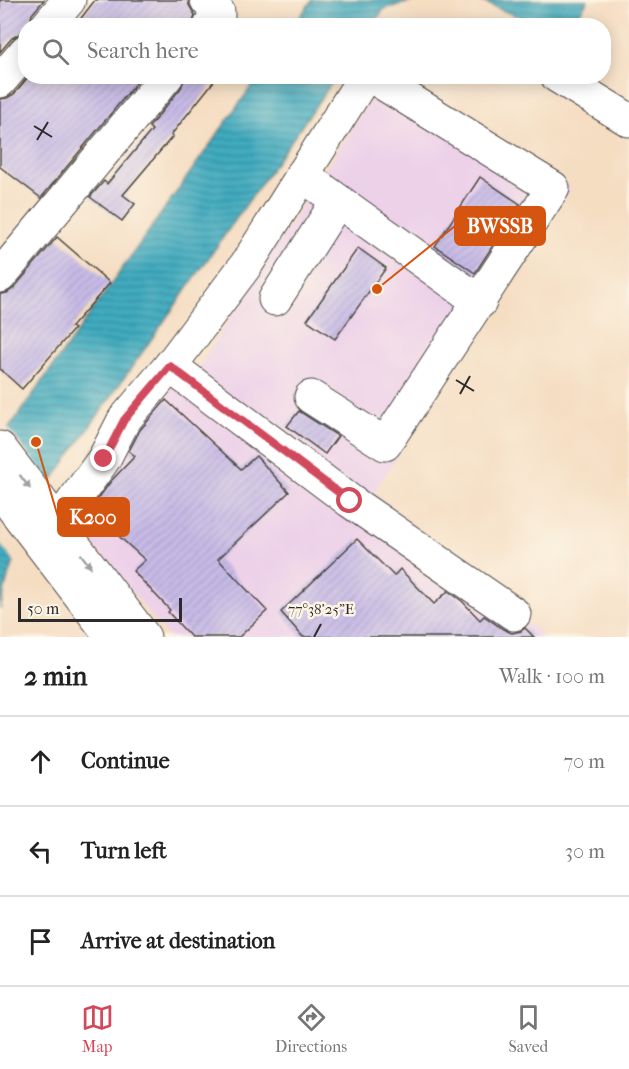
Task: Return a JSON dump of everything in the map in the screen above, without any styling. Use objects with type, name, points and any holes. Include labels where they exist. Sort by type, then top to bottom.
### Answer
[{"type":"street","points":[[54,18],[69,0]]},
{"type":"street","points":[[207,0],[218,12],[216,18]]},
{"type":"street","points":[[0,81],[18,60]]},
{"type":"street","points":[[0,276],[161,84]]},
{"type":"street","points":[[48,526],[104,459],[124,420],[170,366],[246,265],[360,84]]},
{"type":"street","points":[[311,397],[385,444],[553,188],[384,84]]},
{"type":"street","points":[[569,84],[629,120]]},
{"type":"street","points":[[302,175],[480,302]]},
{"type":"street","points":[[275,299],[337,202]]},
{"type":"street","points":[[170,366],[350,501],[514,614]]},
{"type":"street","points":[[0,448],[112,637]]},
{"type":"street","points":[[0,491],[48,526],[144,637]]},
{"type":"shaded area","points":[[381,84],[407,84],[571,188],[374,492],[544,637],[168,637],[70,515],[162,393],[195,373]]},
{"type":"water","points":[[312,0],[417,0],[384,9],[377,18],[299,18]]},
{"type":"water","points":[[478,0],[588,0],[576,18],[521,18]]},
{"type":"water","points":[[253,84],[331,84],[53,479],[9,573],[0,609],[0,437],[12,424]]},
{"type":"pier","points":[[6,426],[53,485],[17,565],[0,544],[0,433]]},
{"type":"building","points":[[0,0],[44,0],[31,18],[18,18],[18,35],[0,52]]},
{"type":"building","points":[[95,0],[189,0],[189,5],[195,15],[194,18],[81,18]]},
{"type":"building","points":[[22,84],[135,84],[41,198],[0,167],[0,99],[14,94]]},
{"type":"building","points":[[182,84],[212,84],[171,135],[173,136],[123,195],[135,204],[122,221],[90,197],[104,181],[107,184],[152,130],[149,127]]},
{"type":"building","points":[[480,177],[520,204],[475,273],[435,246]]},
{"type":"building","points":[[57,237],[110,283],[71,327],[74,329],[22,389],[0,369],[0,294],[7,293],[14,288]]},
{"type":"building","points":[[358,248],[386,268],[335,339],[307,320]]},
{"type":"building","points":[[166,400],[241,469],[256,456],[289,492],[218,559],[267,611],[239,637],[191,637],[168,612],[170,610],[133,571],[145,560],[90,510],[111,481],[135,456],[129,451],[140,430]]},
{"type":"building","points":[[299,411],[338,436],[325,454],[287,426]]},
{"type":"building","points":[[357,539],[394,576],[400,569],[434,604],[448,591],[462,601],[480,620],[484,616],[512,633],[525,628],[534,637],[303,637],[281,612]]},
{"type":"place","name":"BWSSB","points":[[377,289]]},
{"type":"place","name":"K200","points":[[36,442]]},
{"type":"route","points":[[104,459],[124,420],[170,366],[350,501]]}]
